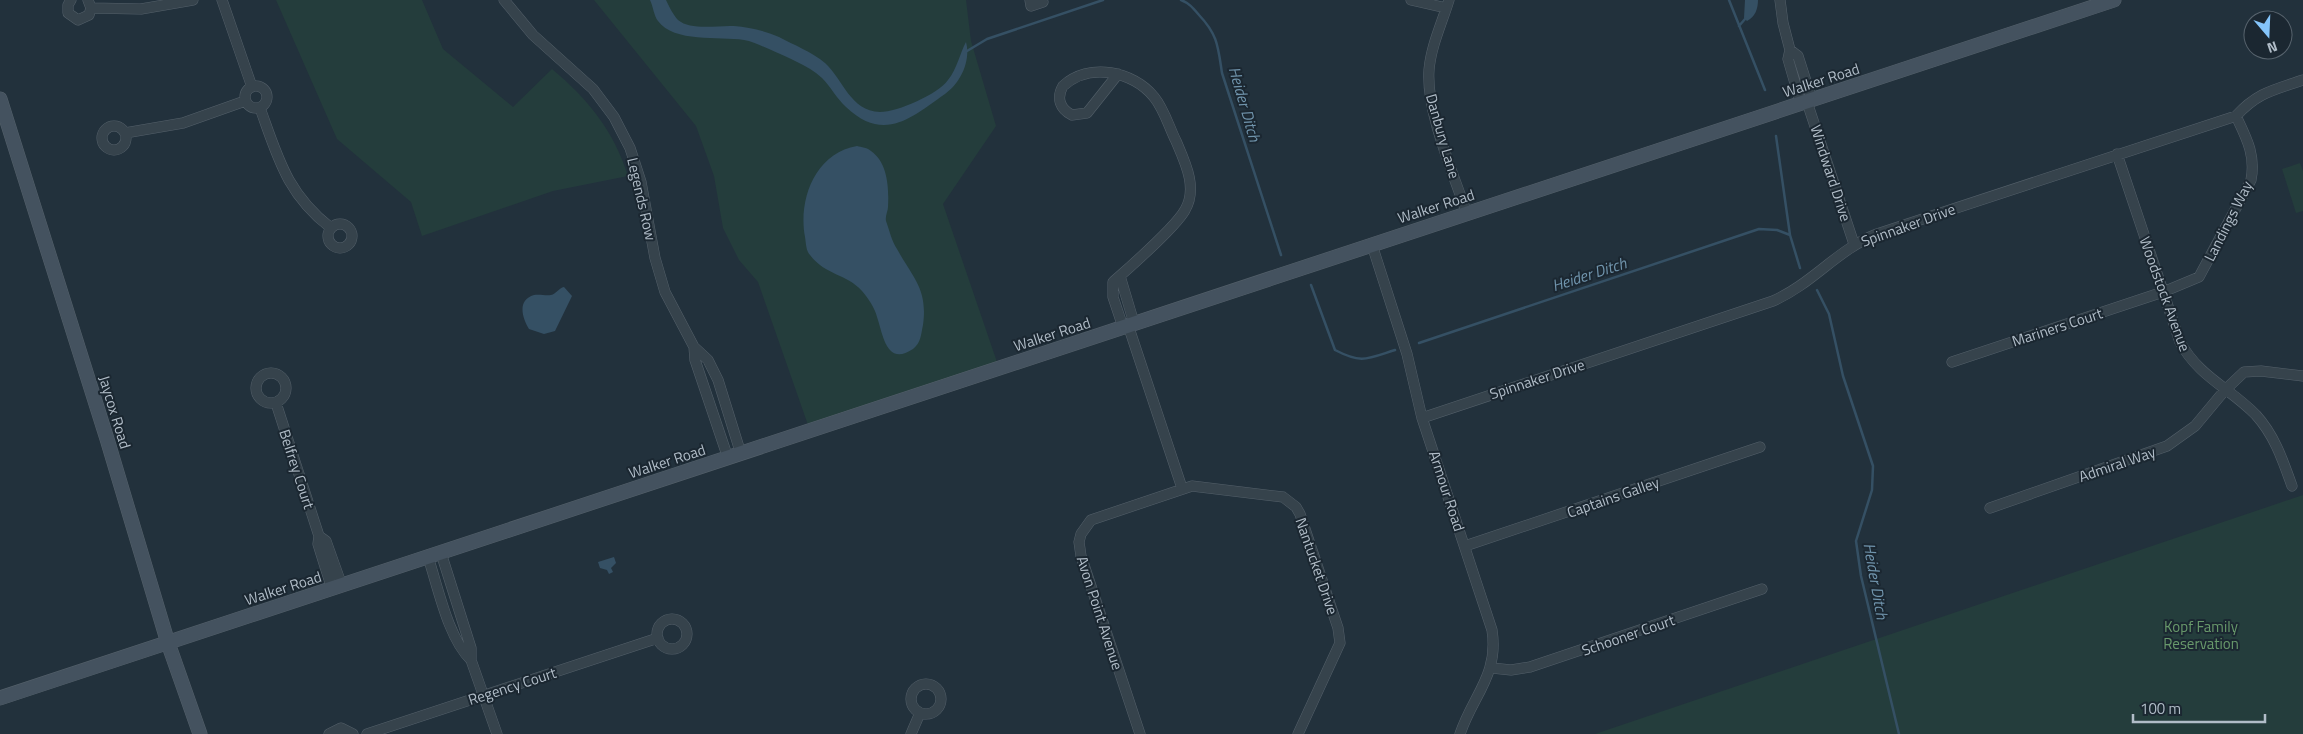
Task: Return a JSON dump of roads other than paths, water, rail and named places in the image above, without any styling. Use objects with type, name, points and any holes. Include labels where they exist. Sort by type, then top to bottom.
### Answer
[{"type":"street","points":[[71,0],[67,9],[74,19],[86,18],[89,4],[141,9],[193,0]]},
{"type":"street","points":[[222,0],[252,87]]},
{"type":"street","name":"Legends Row","points":[[504,0],[533,35],[593,89],[614,117],[630,148],[641,182],[655,258],[665,292],[694,348],[708,360],[718,380],[734,456]]},
{"type":"street","points":[[1030,0],[1031,6],[1043,2]]},
{"type":"street","points":[[1411,0],[1448,4]]},
{"type":"street","name":"Windward Drive","points":[[1780,0],[1782,23],[1790,50],[1798,56],[1807,102],[1854,244]]},
{"type":"street","name":"Walker Road","points":[[0,698],[2114,0]]},
{"type":"street","name":"Danbury Lane","points":[[1448,4],[1432,51],[1429,72],[1430,93],[1434,113],[1467,214]]},
{"type":"street","points":[[1118,74],[1087,113],[1072,115],[1061,105],[1060,90],[1067,82],[1086,74],[1102,72],[1118,74],[1131,78],[1155,98],[1183,158],[1190,178],[1191,193],[1186,209],[1176,222],[1120,276],[1128,325],[1182,488]]},
{"type":"street","points":[[2236,116],[2252,99],[2303,80]]},
{"type":"street","points":[[245,101],[246,91],[252,87],[259,86],[265,91],[267,99],[260,108]]},
{"type":"street","name":"Jaycox Road","points":[[0,99],[107,439],[168,643],[200,734]]},
{"type":"street","points":[[245,101],[253,108],[260,108]]},
{"type":"street","points":[[125,133],[183,123],[245,101]]},
{"type":"street","points":[[260,108],[288,180],[311,213],[331,228]]},
{"type":"street","name":"Spinnaker Drive","points":[[1422,418],[1773,301],[1806,283],[1854,244],[1877,234],[2236,116]]},
{"type":"street","name":"Landings Way","points":[[2163,292],[2199,277],[2251,180],[2254,165],[2252,151],[2236,116]]},
{"type":"street","name":"Woodstock Avenue","points":[[2117,154],[2180,342],[2187,355],[2201,372],[2249,409],[2269,431],[2292,486]]},
{"type":"street","name":"Armour Road","points":[[1372,245],[1407,354],[1422,418],[1492,630],[1494,649],[1492,668],[1460,734]]},
{"type":"street","name":"Mariners Court","points":[[1952,362],[2163,292]]},
{"type":"street","name":"Legends Row","points":[[694,348],[695,360],[734,456]]},
{"type":"street","points":[[2225,390],[2244,372],[2261,371],[2303,376]]},
{"type":"street","name":"Admiral Way","points":[[1990,508],[2167,446],[2195,426],[2225,390]]},
{"type":"street","name":"Belfrey Court","points":[[276,403],[319,536],[326,541],[337,587]]},
{"type":"street","name":"Captains Galley","points":[[1465,546],[1760,447]]},
{"type":"street","name":"Nantucket Drive","points":[[1182,488],[1192,486],[1275,496],[1290,501],[1300,514],[1338,628],[1340,643],[1338,652],[1298,734]]},
{"type":"street","name":"Avon Point Avenue","points":[[1140,734],[1080,556],[1079,542],[1085,526],[1098,516],[1182,488]]},
{"type":"street","points":[[434,555],[471,648],[471,660],[497,734]]},
{"type":"street","name":"Schooner Court","points":[[1492,668],[1511,670],[1530,668],[1762,589]]},
{"type":"street","name":"Regency Court","points":[[367,734],[658,638]]},
{"type":"street","points":[[911,734],[920,713]]},
{"type":"street","points":[[329,734],[341,728],[353,734]]},
{"type":"water","points":[[650,0],[666,0],[676,18],[690,25],[751,28],[774,35],[797,46],[825,63],[848,93],[861,106],[880,112],[907,106],[936,91],[951,76],[966,42],[966,63],[956,84],[921,111],[897,123],[873,124],[860,118],[846,107],[822,78],[804,65],[753,42],[686,36],[675,33],[665,28],[658,21]]},
{"type":"water","points":[[1745,0],[1758,0],[1756,12],[1747,21],[1744,18]]},
{"type":"water","points":[[857,146],[871,151],[881,162],[886,176],[888,192],[886,221],[895,246],[914,276],[921,293],[924,313],[921,335],[916,347],[904,353],[897,354],[887,346],[875,310],[862,291],[856,285],[816,262],[806,247],[804,208],[813,180],[820,168],[830,158],[842,150]]},
{"type":"water","points":[[564,287],[572,296],[555,331],[544,334],[529,329],[522,309],[525,301],[534,295],[553,294]]},
{"type":"water","points":[[614,557],[616,563],[611,568],[613,572],[609,574],[607,570],[600,568],[598,562]]},
{"type":"waterway","name":"Heider Ditch","points":[[967,51],[987,39],[1103,0]]},
{"type":"waterway","name":"Heider Ditch","points":[[1181,0],[1191,6],[1214,35],[1222,73],[1281,255]]},
{"type":"waterway","points":[[1729,0],[1765,90]]},
{"type":"waterway","points":[[1739,26],[1745,19]]},
{"type":"waterway","points":[[1776,136],[1790,235]]},
{"type":"waterway","name":"Heider Ditch","points":[[1419,343],[1759,229],[1777,230],[1790,235],[1800,268]]},
{"type":"waterway","name":"Heider Ditch","points":[[1311,285],[1335,350],[1358,359],[1371,358],[1395,350]]},
{"type":"waterway","name":"Heider Ditch","points":[[1817,290],[1829,314],[1843,376],[1873,466],[1872,490],[1856,541],[1861,576],[1899,734]]},
{"type":"park label","name":"Kopf Family Reservation","points":[[2201,634]]}]
